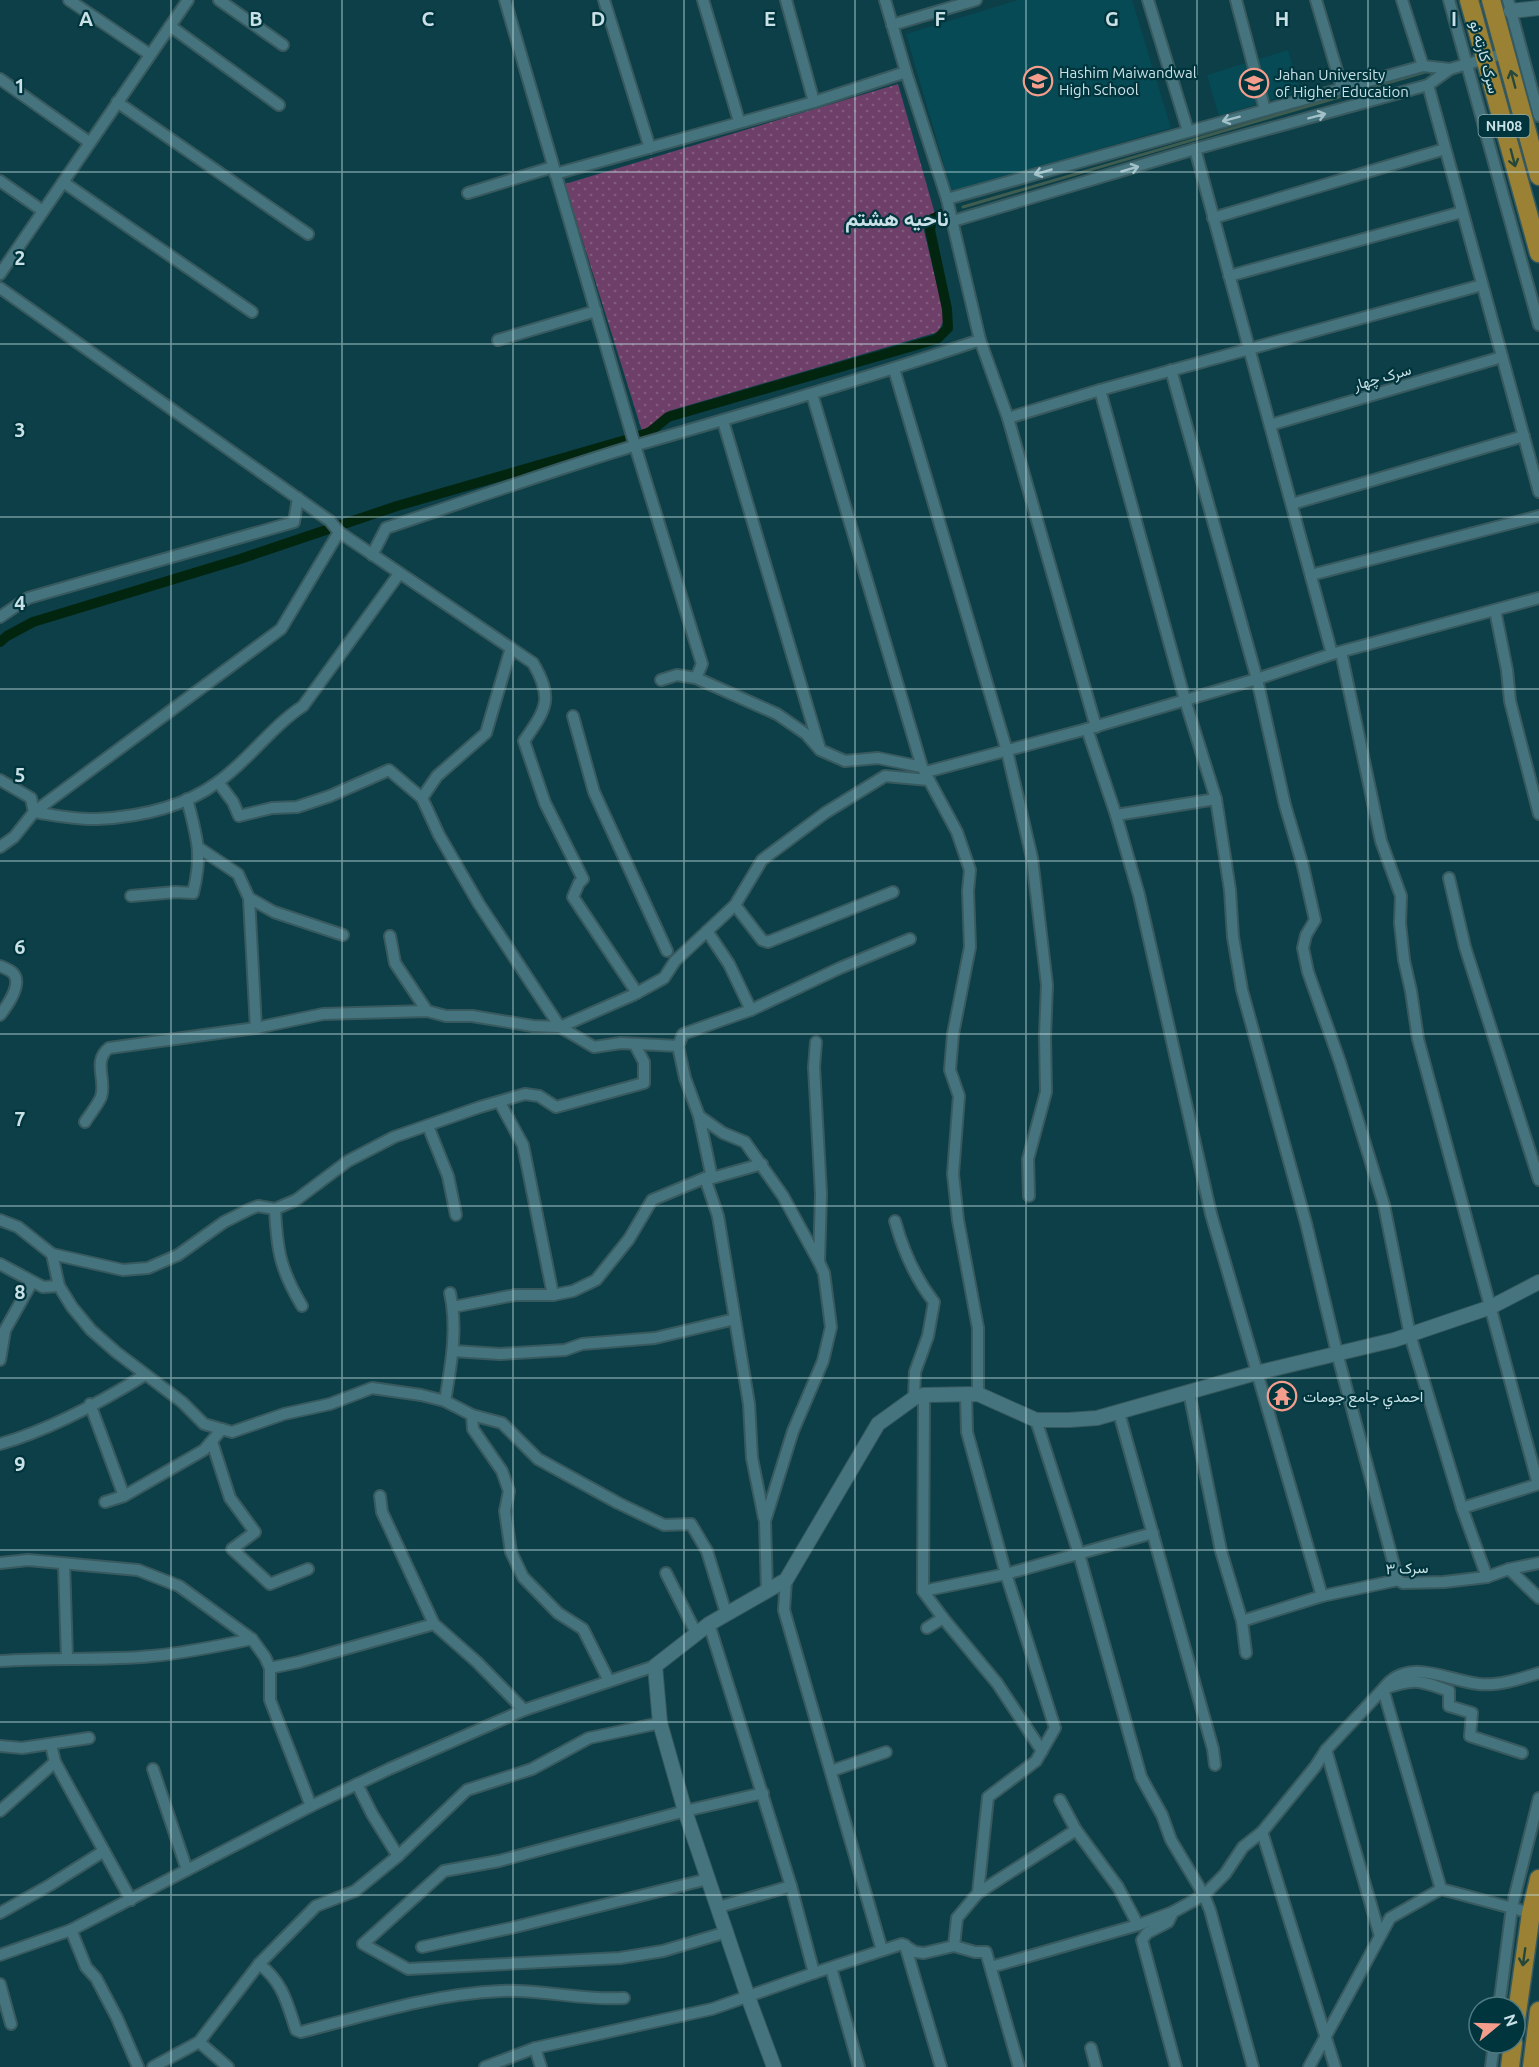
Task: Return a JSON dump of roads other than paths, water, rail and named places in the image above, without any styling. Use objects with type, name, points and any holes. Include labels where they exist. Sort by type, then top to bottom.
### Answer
[{"type":"highway","name":"سرک کارته نو","points":[[1470,0],[1539,253]]},
{"type":"highway","name":"سرک کارته نو","points":[[1491,0],[1539,176]]},
{"type":"highway","points":[[1519,1995],[1530,1912],[1539,1879]]},
{"type":"highway","points":[[1532,2067],[1539,2011]]},
{"type":"street","points":[[69,0],[149,54]]},
{"type":"street","points":[[0,274],[188,0]]},
{"type":"street","points":[[219,0],[283,45]]},
{"type":"street","points":[[505,0],[633,440],[702,664],[696,678]]},
{"type":"street","points":[[604,0],[650,148]]},
{"type":"street","points":[[703,0],[739,121]]},
{"type":"street","points":[[786,0],[814,102]]},
{"type":"street","points":[[885,0],[953,221],[980,339],[1008,418],[1091,728],[1139,895],[1211,1214],[1322,1596]]},
{"type":"street","points":[[892,25],[976,0]]},
{"type":"street","points":[[1148,0],[1188,131]]},
{"type":"street","points":[[1236,0],[1265,110]]},
{"type":"street","points":[[1316,0],[1342,88]]},
{"type":"street","points":[[1402,0],[1423,66]]},
{"type":"street","points":[[1449,0],[1539,325]]},
{"type":"street","points":[[1538,112],[1509,5],[1539,8]]},
{"type":"street","points":[[170,26],[279,105]]},
{"type":"street","points":[[953,221],[1195,149],[1428,85],[1450,69],[1506,53]]},
{"type":"street","points":[[946,199],[1423,66],[1450,69]]},
{"type":"street","points":[[468,193],[650,148],[739,121],[814,102],[906,72]]},
{"type":"street","points":[[0,79],[89,142]]},
{"type":"street","points":[[1428,85],[1539,492]]},
{"type":"street","points":[[117,102],[308,234]]},
{"type":"street","points":[[1195,149],[1311,575],[1337,653],[1381,841],[1401,896],[1400,923],[1404,960],[1418,1039],[1539,1484],[1462,1508]]},
{"type":"street","points":[[1213,218],[1445,149]]},
{"type":"street","points":[[0,181],[43,211]]},
{"type":"street","points":[[63,182],[252,312]]},
{"type":"street","points":[[1229,276],[1462,212]]},
{"type":"street","points":[[1008,418],[1171,370],[1482,285]]},
{"type":"street","points":[[0,288],[330,521],[339,532],[533,663],[546,692],[545,709],[524,741],[545,803],[583,879],[573,897],[637,993]]},
{"type":"street","points":[[498,340],[596,311]]},
{"type":"street","points":[[372,555],[386,528],[633,440],[723,421],[894,369],[980,339]]},
{"type":"street","name":"سرک چهار","points":[[1270,425],[1502,357]]},
{"type":"street","points":[[894,369],[1007,751],[1032,858],[1047,985],[1046,1092],[1028,1159],[1029,1196]]},
{"type":"street","points":[[1171,370],[1257,679],[1285,805],[1303,866],[1315,920],[1306,935],[1303,948],[1308,972],[1340,1062],[1384,1205],[1410,1335],[1462,1508],[1487,1577]]},
{"type":"street","points":[[1100,390],[1185,700],[1216,799],[1242,990],[1306,1223],[1337,1353],[1398,1580]]},
{"type":"street","points":[[812,394],[925,773],[957,832],[970,870],[968,891],[970,947],[953,1034],[950,1070],[958,1096],[953,1174],[960,1231],[978,1328],[967,1432],[1006,1574],[1055,1728],[1036,1761],[988,1797],[978,1893]]},
{"type":"street","points":[[723,421],[820,750]]},
{"type":"street","points":[[1292,504],[1524,435]]},
{"type":"street","points":[[0,617],[28,598],[294,522],[298,498]]},
{"type":"street","points":[[1311,575],[1539,516]]},
{"type":"street","points":[[0,847],[14,837],[33,812],[281,628],[339,532]]},
{"type":"street","points":[[33,812],[95,819],[150,813],[187,800],[218,782],[259,746],[285,718],[303,706],[399,574]]},
{"type":"street","points":[[85,1122],[102,1096],[100,1062],[103,1052],[109,1048],[256,1028],[323,1014],[427,1011],[446,1016],[472,1016],[533,1026],[560,1027],[637,993],[664,978],[675,961],[735,905],[762,860],[825,813],[885,776],[925,773],[1007,751],[1257,679],[1337,653],[1539,598]]},
{"type":"street","points":[[1495,610],[1507,670],[1510,700],[1539,814]]},
{"type":"street","points":[[422,798],[437,776],[486,733],[511,648]]},
{"type":"street","points":[[661,680],[677,675],[696,678],[777,714],[806,734],[820,750],[845,761],[878,758],[925,773]]},
{"type":"street","points":[[573,716],[594,792],[668,951]]},
{"type":"street","points":[[218,782],[233,802],[239,816],[272,808],[297,807],[330,796],[389,770],[422,798],[439,835],[479,904],[560,1027],[594,1047],[621,1043],[678,1046]]},
{"type":"street","points":[[0,780],[31,798],[33,812]]},
{"type":"street","points":[[1116,815],[1216,799]]},
{"type":"street","points":[[131,896],[176,892],[193,893],[199,867],[199,848],[187,800]]},
{"type":"street","points":[[199,848],[238,874],[249,898],[256,1028]]},
{"type":"street","points":[[1449,878],[1465,947],[1539,1180]]},
{"type":"street","points":[[735,905],[762,940],[768,942],[893,892]]},
{"type":"street","points":[[249,898],[274,912],[343,935]]},
{"type":"street","points":[[707,931],[729,964],[751,1010]]},
{"type":"street","points":[[390,936],[395,963],[427,1011]]},
{"type":"street","points":[[768,1592],[765,1521],[752,1458],[749,1404],[735,1318],[699,1116],[685,1078],[678,1046],[683,1034],[689,1030],[751,1010],[840,968],[910,939]]},
{"type":"street","points":[[0,966],[12,971],[16,978],[16,988],[0,1015]]},
{"type":"street","points":[[816,1042],[814,1067],[821,1194],[819,1262]]},
{"type":"street","points":[[0,1220],[18,1227],[52,1254],[123,1270],[148,1268],[178,1255],[224,1222],[249,1209],[258,1206],[275,1209],[297,1200],[358,1155],[394,1137],[480,1107],[500,1103],[510,1097],[525,1094],[539,1096],[556,1107],[644,1083],[644,1062],[635,1045]]},
{"type":"street","points":[[500,1103],[523,1145],[553,1295]]},
{"type":"street","points":[[699,1116],[723,1133],[745,1142],[783,1196],[824,1273],[831,1327],[823,1361],[794,1431],[765,1521]]},
{"type":"street","points":[[428,1126],[448,1176],[456,1215]]},
{"type":"street","points":[[453,1307],[515,1295],[553,1295],[573,1291],[597,1280],[629,1239],[652,1200],[709,1178],[762,1164]]},
{"type":"street","points":[[275,1209],[277,1250],[288,1282],[302,1306]]},
{"type":"street","points":[[895,1221],[902,1247],[923,1288],[934,1302],[928,1336],[915,1372],[919,1396],[923,1591],[997,1683],[1042,1751]]},
{"type":"street","points":[[52,1254],[59,1286],[72,1307],[92,1330],[145,1375],[182,1402],[204,1424],[232,1432],[284,1414],[330,1404],[372,1388],[445,1401],[472,1414],[502,1423],[538,1459],[618,1503],[664,1525],[691,1524],[707,1551],[726,1613]]},
{"type":"street","points":[[0,1264],[43,1287],[59,1286]]},
{"type":"street","points":[[0,1360],[5,1330],[32,1282]]},
{"type":"street","points":[[0,1954],[71,1930],[311,1806],[524,1710],[655,1666],[709,1624],[786,1580],[878,1424],[919,1396],[972,1394],[1036,1420],[1096,1418],[1256,1373],[1410,1335],[1491,1307],[1539,1282]]},
{"type":"street","points":[[445,1401],[453,1351],[453,1307],[450,1293]]},
{"type":"street","points":[[453,1351],[500,1354],[565,1350],[582,1344],[654,1338],[735,1318]]},
{"type":"street","points":[[0,1444],[29,1436],[145,1375]]},
{"type":"street","points":[[1188,1392],[1221,1551],[1242,1621],[1246,1653]]},
{"type":"street","points":[[90,1404],[124,1496]]},
{"type":"street","points":[[1119,1413],[1213,1749],[1215,1765]]},
{"type":"street","points":[[472,1414],[473,1429],[501,1472],[509,1491],[505,1512],[511,1552],[523,1577],[558,1613],[583,1629],[609,1681]]},
{"type":"street","points":[[1036,1420],[1079,1554],[1142,1777],[1162,1815],[1171,1840],[1204,1895],[1210,1910],[1254,2067]]},
{"type":"street","points":[[105,1502],[124,1496],[204,1450],[222,1429]]},
{"type":"street","points":[[212,1442],[230,1498],[255,1532],[232,1549],[270,1584],[308,1569]]},
{"type":"street","points":[[380,1496],[382,1512],[434,1624],[477,1662],[524,1710]]},
{"type":"street","points":[[923,1591],[1006,1574],[1153,1533]]},
{"type":"street","points":[[0,1563],[28,1560],[138,1570],[179,1586],[252,1639],[266,1657],[270,1668],[270,1700],[311,1806]]},
{"type":"street","name":"سرک ۳","points":[[1242,1621],[1322,1596],[1398,1580],[1403,1583],[1444,1582],[1487,1577],[1509,1569],[1539,1563]]},
{"type":"street","points":[[64,1564],[68,1658]]},
{"type":"street","points":[[1509,1569],[1539,1598]]},
{"type":"street","points":[[666,1573],[696,1633]]},
{"type":"street","points":[[786,1580],[784,1610],[882,1950]]},
{"type":"street","points":[[927,1628],[943,1618]]},
{"type":"street","points":[[270,1668],[434,1624]]},
{"type":"street","points":[[709,1624],[792,1886],[813,1973]]},
{"type":"street","points":[[0,1661],[150,1656],[194,1651],[252,1639]]},
{"type":"street","points":[[655,1666],[660,1723],[685,1811],[774,2067]]},
{"type":"street","points":[[991,1967],[1137,1925],[1173,1912],[1204,1895],[1225,1874],[1243,1847],[1262,1832],[1326,1750],[1391,1679],[1411,1670],[1480,1684],[1515,1680],[1539,1673]]},
{"type":"street","points":[[1383,1689],[1409,1680],[1422,1681],[1449,1691],[1450,1707],[1472,1713],[1470,1736],[1522,1753]]},
{"type":"street","points":[[1383,1689],[1442,1889]]},
{"type":"street","points":[[153,2067],[199,2042],[259,1965],[316,1906],[355,1891],[398,1857],[467,1790],[532,1769],[589,1738],[660,1723]]},
{"type":"street","points":[[0,1746],[22,1748],[89,1738]]},
{"type":"street","points":[[51,1745],[55,1762],[131,1900]]},
{"type":"street","points":[[1326,1750],[1380,1936]]},
{"type":"street","points":[[831,1771],[886,1752]]},
{"type":"street","points":[[0,1811],[55,1762]]},
{"type":"street","points":[[153,1769],[187,1870]]},
{"type":"street","points":[[357,1784],[372,1815],[398,1857]]},
{"type":"street","points":[[726,1932],[663,1951],[620,1958],[408,1970],[363,1944],[444,1871],[499,1861],[685,1811],[763,1793]]},
{"type":"street","points":[[1500,1995],[1512,1907],[1539,1798]]},
{"type":"street","points":[[1060,1800],[1076,1830],[1118,1887],[1137,1925]]},
{"type":"street","points":[[954,1946],[957,1918],[978,1893],[1076,1830]]},
{"type":"street","points":[[1262,1832],[1327,2035],[1335,2067]]},
{"type":"street","points":[[0,1913],[104,1851]]},
{"type":"street","points":[[422,1947],[511,1928],[708,1879]]},
{"type":"street","points":[[719,1907],[792,1886]]},
{"type":"street","points":[[1309,2067],[1390,1918],[1442,1889],[1530,1912]]},
{"type":"street","points":[[1173,1912],[1168,1922],[1147,1934],[1143,1940],[1176,2067]]},
{"type":"street","points":[[71,1930],[86,1967],[96,1978],[117,2018],[138,2067]]},
{"type":"street","points":[[485,2067],[535,2048],[712,2009],[902,1944],[915,1952],[924,1953],[954,1946],[975,1952],[986,1952],[1019,2067]]},
{"type":"street","points":[[905,1945],[941,2067]]},
{"type":"street","points":[[259,1965],[269,1972],[280,1985],[296,2030],[301,2032],[418,2001],[499,1991],[530,1990],[584,1997],[624,1998]]},
{"type":"street","points":[[831,1968],[859,2067]]},
{"type":"street","points":[[0,1984],[11,2024]]},
{"type":"street","points":[[199,2042],[228,2067]]},
{"type":"street","points":[[535,2048],[541,2067]]},
{"type":"street","points":[[1091,2048],[1096,2067]]},
{"type":"waterway","points":[[963,207],[1425,72]]},
{"type":"waterway","points":[[0,642],[33,622],[240,559],[397,506],[636,437],[650,432],[668,417],[937,339],[948,328],[947,309],[930,230],[932,219],[942,214]]},
{"type":"place","name":"Hashim Maiwandwal High School","points":[[1038,81]]},
{"type":"place","name":"Jahan University of Higher Education","points":[[1254,83]]},
{"type":"place","name":"احمدي جامع جومات","points":[[1282,1396]]},
{"type":"district","name":"ناحیه هشتم","points":[[897,218]]}]
